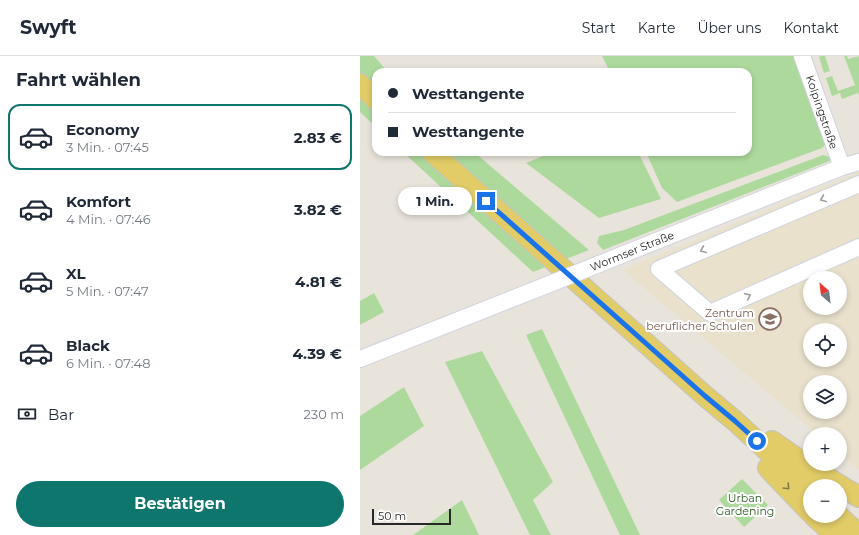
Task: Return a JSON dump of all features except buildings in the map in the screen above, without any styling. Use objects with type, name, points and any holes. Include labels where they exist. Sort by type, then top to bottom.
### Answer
[{"type":"main road","points":[[360,84],[372,96]]},
{"type":"main road","points":[[436,156],[705,396],[735,421],[803,484]]},
{"type":"main road","points":[[705,396],[737,436],[803,505]]},
{"type":"main road","points":[[735,421],[772,440],[805,464],[859,497]]},
{"type":"main road","points":[[822,523],[835,535]]},
{"type":"main road","points":[[846,523],[859,535]]},
{"type":"street","name":"Kolpingstraße","points":[[802,56],[842,167]]},
{"type":"street","name":"Wormser Straße","points":[[360,359],[842,167],[859,162]]},
{"type":"street","points":[[859,184],[659,269],[710,313],[859,247]]},
{"type":"shaded area","name":"Zentrum beruflicher Schulen","points":[[859,172],[859,470],[847,460],[847,427],[809,427],[623,270]]},
{"type":"green space","points":[[360,56],[374,56],[384,68],[372,68],[372,123],[360,112]]},
{"type":"green space","points":[[602,56],[797,56],[829,141],[822,148],[677,202],[662,188],[648,156],[752,156],[752,68],[608,68]]},
{"type":"green space","points":[[825,56],[830,71],[824,73],[819,57]]},
{"type":"green space","points":[[844,56],[847,56],[848,59],[859,56],[859,96],[858,93],[842,99],[840,93],[832,96],[826,78],[832,76],[838,91],[855,85]]},
{"type":"green space","points":[[823,155],[830,157],[832,160],[603,250],[597,243],[599,236],[624,230]]},
{"type":"green space","points":[[407,156],[479,156],[589,250],[533,272]]},
{"type":"green space","points":[[543,156],[640,156],[661,199],[599,218],[526,163]]},
{"type":"green space","points":[[374,293],[384,312],[360,325],[360,301]]},
{"type":"green space","points":[[542,329],[640,535],[620,535],[526,335]]},
{"type":"green space","points":[[482,351],[553,482],[533,500],[551,535],[530,535],[445,362]]},
{"type":"green space","points":[[404,387],[424,426],[360,470],[360,416]]},
{"type":"green space","name":"Urban Gardening","points":[[742,479],[768,505],[744,527],[719,500]]},
{"type":"green space","points":[[462,500],[479,535],[413,535]]},
{"type":"place","name":"Zentrum beruflicher Schulen","points":[[770,319]]},
{"type":"route","points":[[486,201],[757,441]]}]
